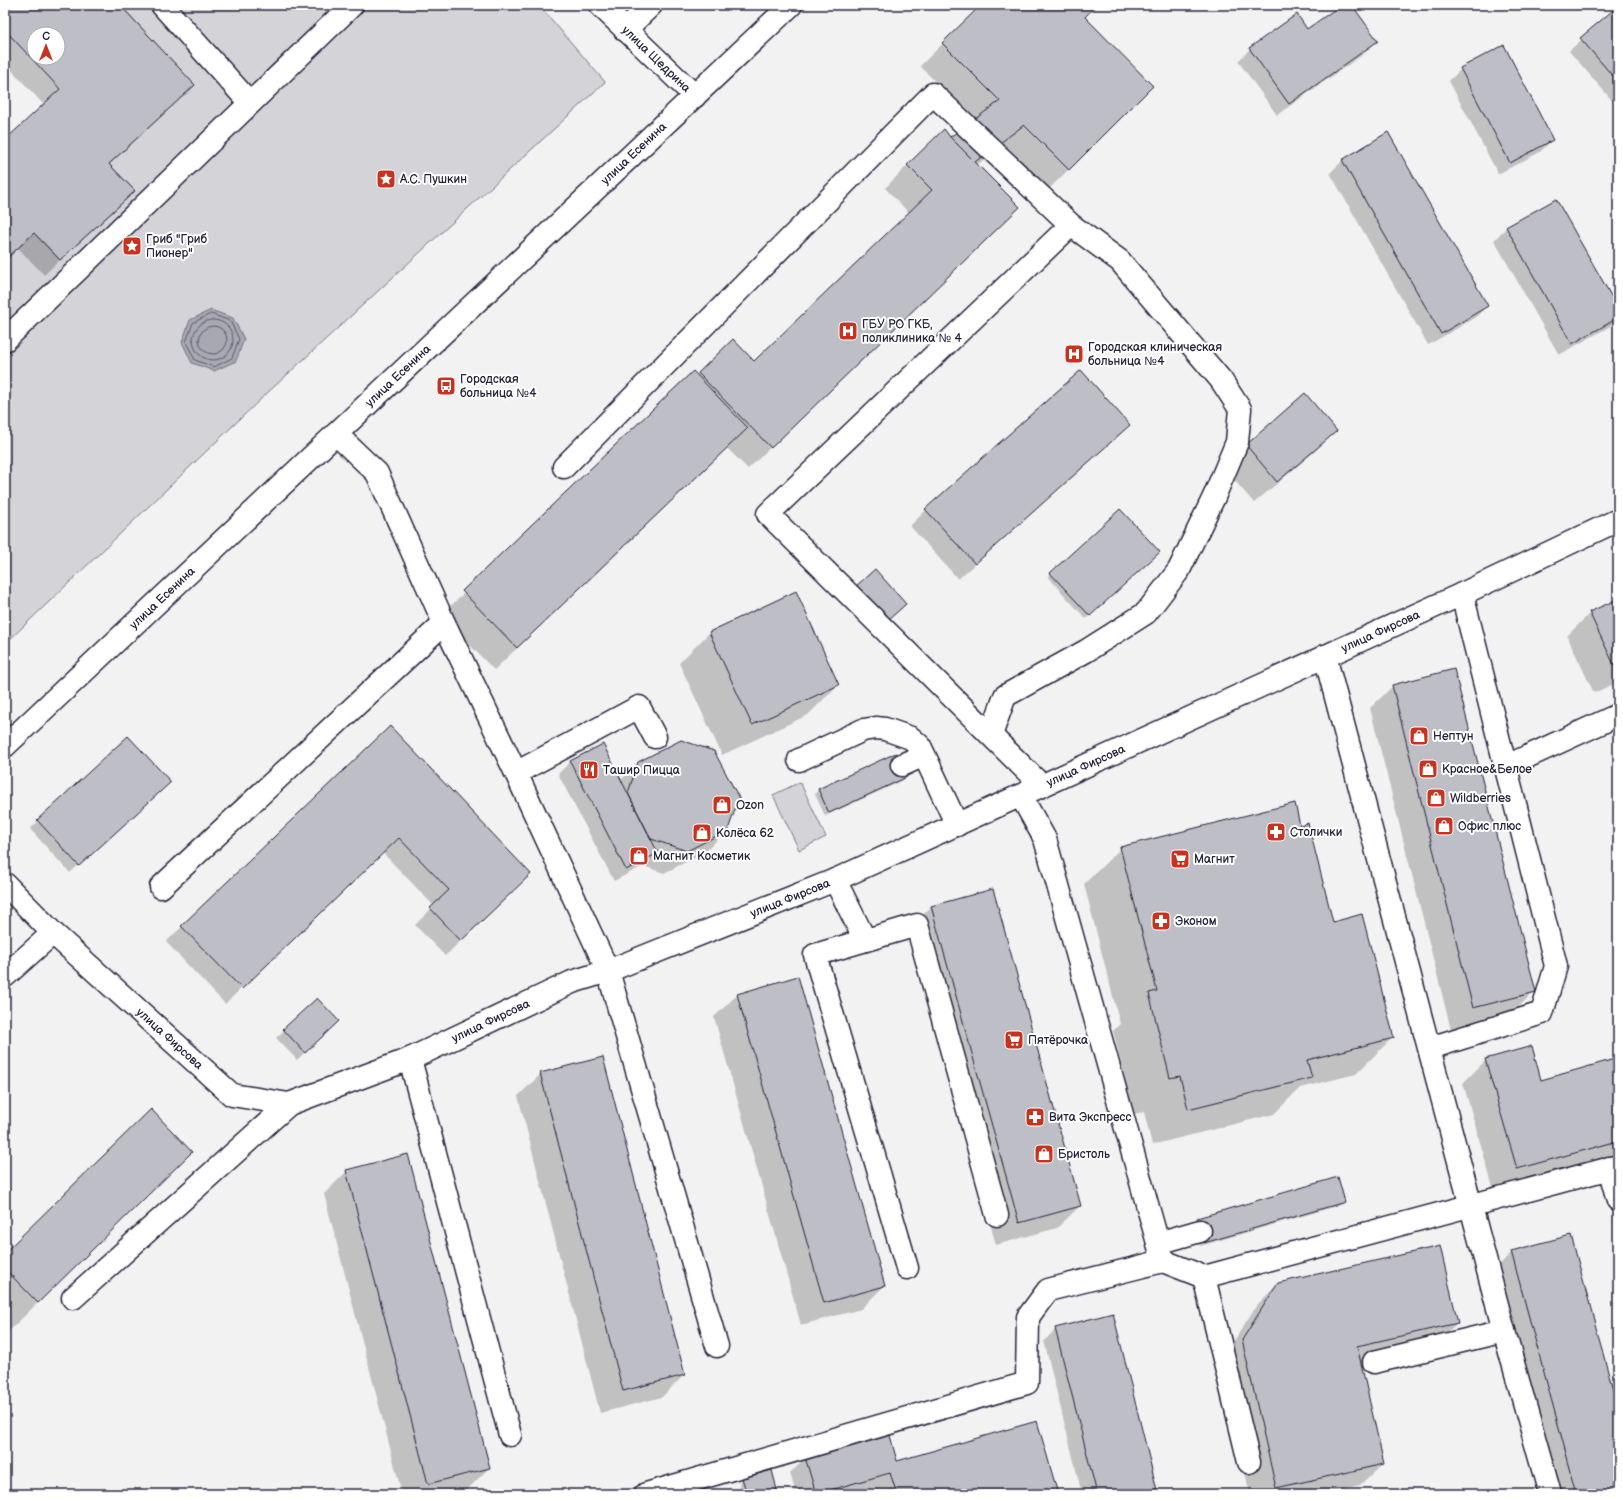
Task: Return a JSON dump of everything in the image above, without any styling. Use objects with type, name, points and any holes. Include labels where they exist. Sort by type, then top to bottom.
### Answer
[{"type":"street","points":[[162,5],[250,103]]},
{"type":"street","points":[[5,340],[352,5]]},
{"type":"street","name":"улица Щедрина","points":[[600,5],[695,96]]},
{"type":"street","points":[[625,30],[651,5]]},
{"type":"street","name":"улица Есенина","points":[[5,746],[791,5]]},
{"type":"street","points":[[563,466],[933,94],[1071,225],[1120,261],[1221,380],[1240,409],[1237,442],[1214,497],[1179,570],[1146,613],[1086,651],[1006,696],[991,735]]},
{"type":"street","points":[[1042,786],[768,514],[1071,225]]},
{"type":"street","points":[[336,434],[377,473],[444,623],[516,773],[608,972],[717,1346]]},
{"type":"street","name":"улица Фирсова","points":[[5,884],[53,933],[232,1095],[289,1104],[410,1058],[572,982],[608,972],[835,880],[1462,594],[1618,520]]},
{"type":"street","points":[[1430,1048],[1542,1013],[1556,966],[1507,766],[1462,594]]},
{"type":"street","points":[[161,887],[444,623]]},
{"type":"street","points":[[1326,656],[1504,1331],[1550,1494]]},
{"type":"street","points":[[516,773],[639,707],[655,737]]},
{"type":"street","points":[[1507,766],[1618,715]]},
{"type":"street","points":[[798,760],[864,730],[876,728],[885,729],[911,738],[920,746],[957,825]]},
{"type":"street","points":[[902,765],[924,755]]},
{"type":"street","points":[[1021,796],[1045,839],[1161,1252],[1204,1277],[1614,1167],[1618,1200]]},
{"type":"street","points":[[835,880],[865,940]]},
{"type":"street","points":[[907,1268],[815,955],[917,925],[997,1215]]},
{"type":"street","points":[[5,976],[53,933]]},
{"type":"street","points":[[410,1058],[510,1435]]},
{"type":"street","points":[[73,1298],[289,1104]]},
{"type":"street","points":[[646,1494],[1027,1383],[1028,1316],[1048,1290],[1161,1252],[1200,1230]]},
{"type":"street","points":[[1204,1277],[1249,1462]]},
{"type":"street","points":[[1374,1362],[1504,1331]]},
{"type":"shaded area","points":[[120,5],[539,5],[605,82],[264,396],[5,644],[5,260],[34,233],[60,260],[135,191],[109,164],[194,85]]},
{"type":"shaded area","points":[[800,782],[826,837],[799,850],[773,795]]},
{"type":"water","points":[[211,310],[233,318],[244,339],[236,361],[214,371],[192,363],[182,342],[190,320]]},
{"type":"building","points":[[5,5],[120,5],[195,85],[109,164],[135,191],[60,260],[34,233],[5,260],[5,140],[60,89],[39,66],[66,66],[66,26],[26,26],[26,53],[5,30]]},
{"type":"building","points":[[981,5],[1096,5],[1085,17],[1153,86],[1069,170],[1024,125],[975,162],[950,137],[1000,101],[942,43]]},
{"type":"building","points":[[1341,5],[1352,5],[1378,41],[1289,104],[1249,48],[1297,14],[1307,29]]},
{"type":"building","points":[[1618,6],[1618,82],[1580,38]]},
{"type":"building","points":[[1504,45],[1553,140],[1510,163],[1460,68]]},
{"type":"building","points":[[944,129],[950,137],[1020,207],[771,448],[698,373],[733,339],[754,361],[932,190],[907,165]]},
{"type":"building","points":[[1388,132],[1488,306],[1441,334],[1342,160]]},
{"type":"building","points":[[1556,199],[1618,308],[1618,318],[1572,344],[1506,227]]},
{"type":"building","name":"Городская клиническая больница №4","points":[[1081,370],[1130,425],[975,564],[925,509]]},
{"type":"building","points":[[693,371],[748,428],[517,648],[462,591]]},
{"type":"building","points":[[1305,393],[1337,431],[1277,482],[1246,445]]},
{"type":"building","points":[[1120,509],[1160,552],[1090,616],[1050,573]]},
{"type":"building","points":[[875,569],[906,604],[887,621],[855,587]]},
{"type":"building","points":[[796,591],[839,685],[752,725],[709,632]]},
{"type":"building","points":[[1618,599],[1618,671],[1617,671],[1589,612]]},
{"type":"building","points":[[1454,669],[1536,992],[1473,1008],[1392,685]]},
{"type":"building","points":[[390,726],[531,874],[461,941],[430,908],[449,890],[399,838],[242,989],[181,926]]},
{"type":"building","points":[[128,736],[171,782],[79,866],[37,820]]},
{"type":"building","points":[[681,740],[714,751],[739,798],[728,830],[687,851],[651,839],[628,793],[638,762]]},
{"type":"building","points":[[603,744],[658,853],[626,870],[570,761]]},
{"type":"building","points":[[896,753],[907,777],[829,813],[818,789]]},
{"type":"building","points":[[1295,803],[1300,826],[1308,823],[1333,922],[1362,914],[1394,1038],[1307,1060],[1312,1078],[1188,1109],[1180,1076],[1170,1078],[1149,993],[1157,991],[1120,847]]},
{"type":"building","points":[[993,889],[1081,1206],[1019,1223],[931,906]]},
{"type":"building","points":[[798,976],[885,1286],[824,1303],[737,994]]},
{"type":"building","points":[[317,998],[339,1021],[305,1053],[283,1029]]},
{"type":"building","points":[[1532,1046],[1541,1080],[1618,1058],[1618,1141],[1517,1169],[1485,1059]]},
{"type":"building","points":[[603,1057],[685,1375],[623,1391],[540,1073]]},
{"type":"building","points":[[151,1109],[192,1152],[38,1303],[5,1269],[5,1252]]},
{"type":"building","points":[[408,1154],[490,1468],[428,1484],[346,1170]]},
{"type":"building","points":[[1338,1177],[1345,1202],[1204,1243],[1197,1218]]},
{"type":"building","points":[[1571,1235],[1618,1409],[1618,1494],[1577,1494],[1511,1251]]},
{"type":"building","points":[[1440,1246],[1458,1323],[1357,1346],[1384,1464],[1276,1488],[1242,1340],[1278,1283]]},
{"type":"building","points":[[1113,1313],[1158,1494],[1097,1494],[1055,1328]]},
{"type":"building","points":[[1037,1421],[1058,1494],[897,1494],[890,1473],[816,1494],[805,1457],[889,1432],[897,1461]]},
{"type":"building","points":[[772,1470],[778,1494],[747,1494],[742,1478]]},
{"type":"place","name":"А.С. Пушкин","points":[[386,179]]},
{"type":"place","name":"Гриб \"Гриб Пионер\"","points":[[132,246]]},
{"type":"place","name":"ГБУ РО ГКБ, поликлиника № 4","points":[[848,331]]},
{"type":"place","name":"Городская клиническая больница №4","points":[[1074,354]]},
{"type":"place","name":"Городская больница №4","points":[[446,386]]},
{"type":"place","name":"Нептун","points":[[1419,736]]},
{"type":"place","name":"Красное&Белое","points":[[1428,769]]},
{"type":"place","name":"Ташир Пицца","points":[[589,770]]},
{"type":"place","name":"Wildberries","points":[[1436,798]]},
{"type":"place","name":"Ozon","points":[[722,805]]},
{"type":"place","name":"Офис плюс","points":[[1444,826]]},
{"type":"place","name":"Столички","points":[[1276,832]]},
{"type":"place","name":"Колёса 62","points":[[702,833]]},
{"type":"place","name":"Магнит Косметик","points":[[639,856]]},
{"type":"place","name":"Магнит","points":[[1180,859]]},
{"type":"place","name":"Эконом","points":[[1161,921]]},
{"type":"place","name":"Пятёрочка","points":[[1014,1040]]},
{"type":"place","name":"Вита Экспресс","points":[[1035,1117]]},
{"type":"place","name":"Бристоль","points":[[1044,1154]]}]
